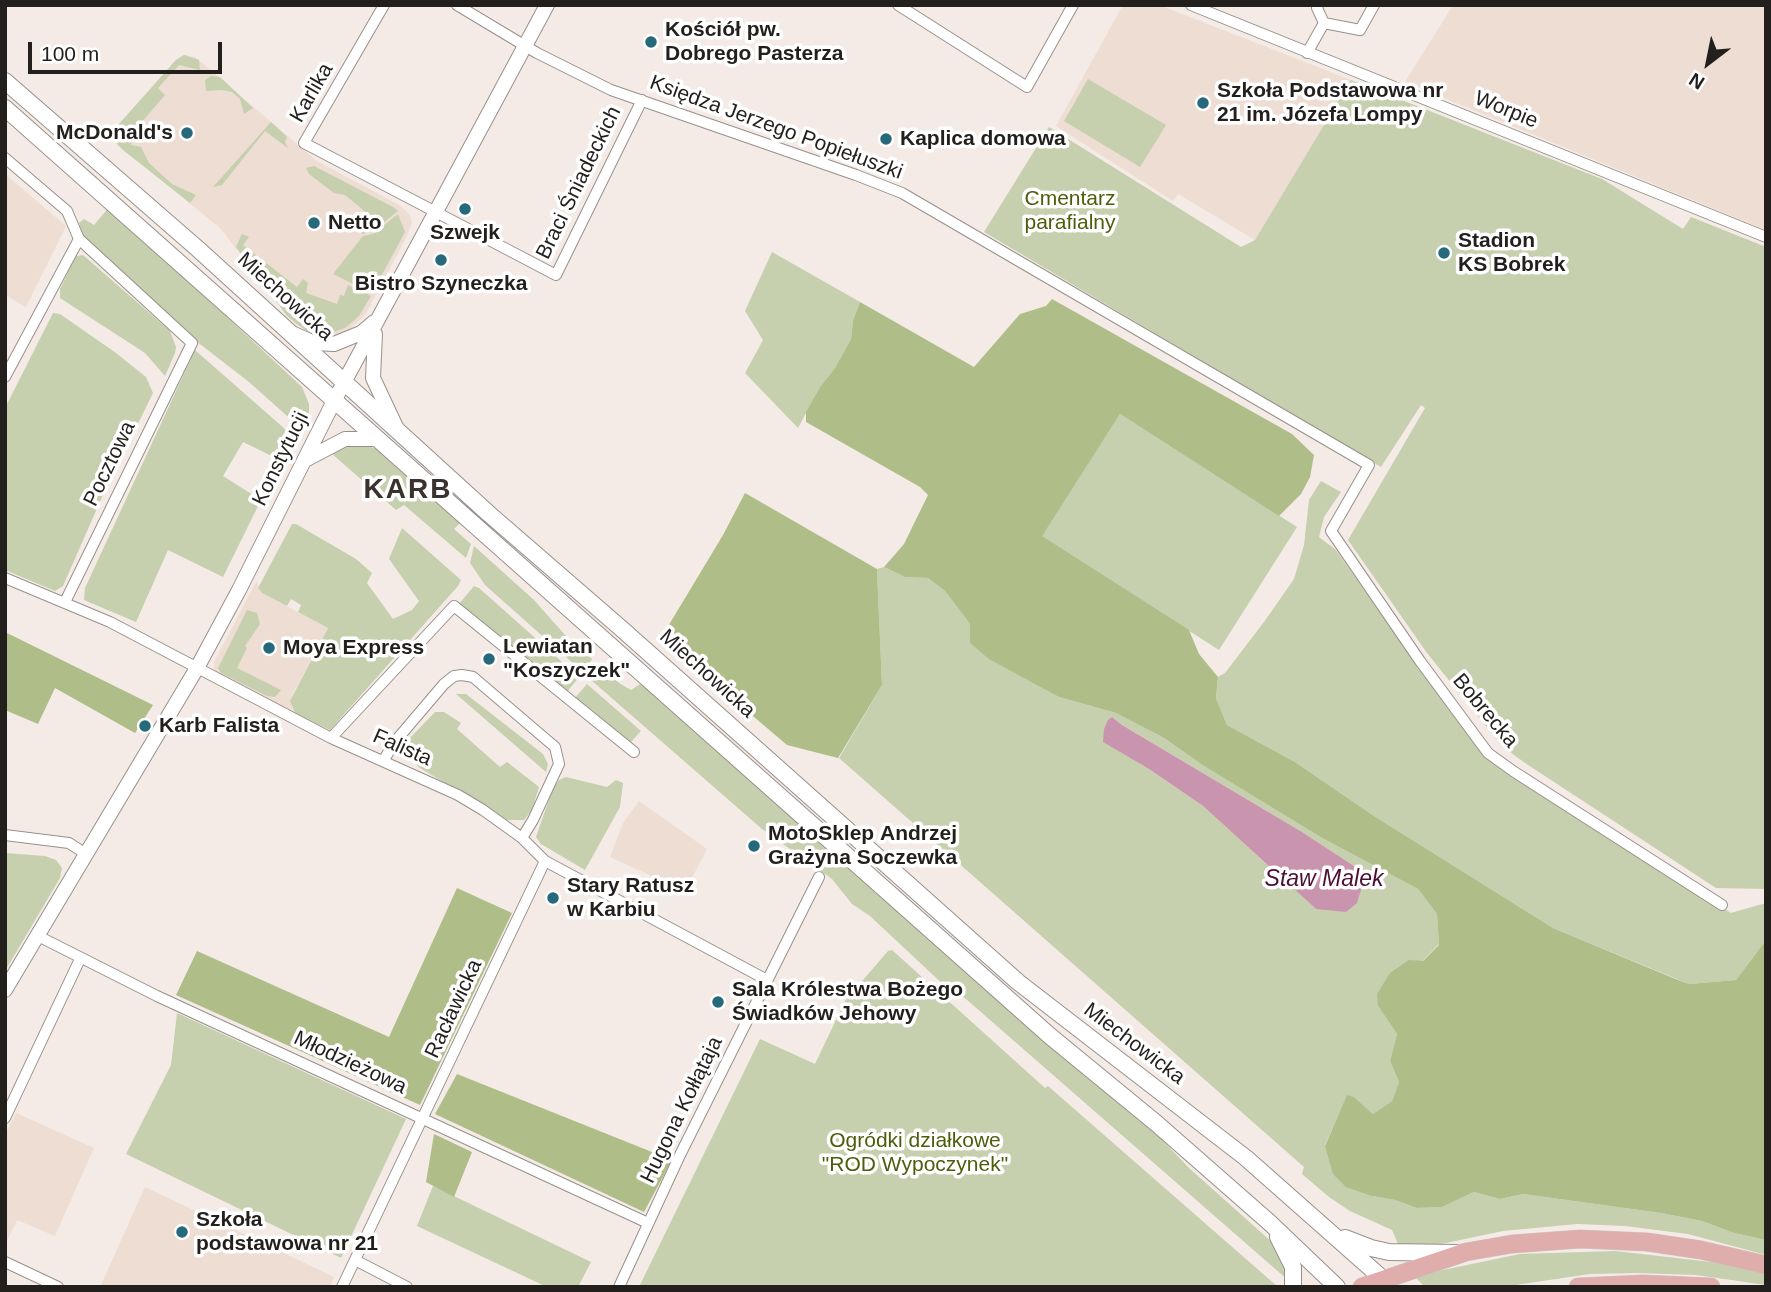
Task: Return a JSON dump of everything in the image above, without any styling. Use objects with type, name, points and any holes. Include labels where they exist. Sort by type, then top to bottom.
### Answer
[{"type":"main road","name":"Miechowicka","points":[[5,81],[1018,982],[1204,1125],[1388,1283]]},
{"type":"main road","name":"Miechowicka","points":[[5,108],[1050,1036],[1156,1123],[1270,1223],[1337,1287]]},
{"type":"main road","points":[[1307,1211],[1346,1238],[1371,1248],[1410,1254],[1466,1252],[1512,1244],[1580,1239],[1647,1242],[1702,1250],[1766,1265]]},
{"type":"main road","points":[[1270,1223],[1291,1261],[1293,1287]]},
{"type":"main road","points":[[1362,1287],[1388,1283],[1466,1252]]},
{"type":"main road","points":[[1578,1287],[1643,1284],[1710,1287]]},
{"type":"street","name":"Karlika","points":[[384,5],[304,144],[435,213]]},
{"type":"street","name":"Księdza Jerzego Popiełuszki","points":[[457,5],[524,46],[611,90],[902,193],[1369,465]]},
{"type":"street","name":"Konstytucji","points":[[5,990],[197,668],[334,401],[547,5]]},
{"type":"street","points":[[898,5],[1027,87],[1073,5]]},
{"type":"street","name":"Worpie","points":[[1191,5],[1766,237]]},
{"type":"street","points":[[1318,5],[1324,23]]},
{"type":"street","points":[[1324,23],[1360,30],[1374,5]]},
{"type":"street","points":[[1307,53],[1324,23]]},
{"type":"street","name":"Braci Śniadeckich","points":[[435,213],[556,275],[642,100]]},
{"type":"street","points":[[5,158],[67,211],[79,239],[5,377]]},
{"type":"street","name":"Pocztowa","points":[[65,602],[191,343],[79,239]]},
{"type":"street","points":[[285,328],[314,343],[334,344],[361,333],[378,319]]},
{"type":"street","points":[[378,319],[373,343],[373,378],[396,428]]},
{"type":"street","points":[[305,460],[345,439],[377,439]]},
{"type":"street","name":"Bobrecka","points":[[1369,465],[1331,531],[1420,661],[1488,753],[1722,905]]},
{"type":"street","name":"Falista","points":[[5,578],[65,602],[153,643],[331,738],[458,795],[522,838],[545,861],[767,979]]},
{"type":"street","points":[[331,738],[454,606],[634,752]]},
{"type":"street","points":[[384,760],[393,744],[444,684],[454,676],[473,677],[555,747],[559,764],[534,820],[522,838]]},
{"type":"street","points":[[5,835],[69,844],[86,854]]},
{"type":"street","name":"Racławicka","points":[[342,1287],[545,861]]},
{"type":"street","name":"Hugona Kołłątaja","points":[[619,1287],[819,877]]},
{"type":"street","name":"Młodzieżowa","points":[[37,936],[80,959],[648,1223]]},
{"type":"street","points":[[5,1118],[80,959]]},
{"type":"street","points":[[355,1260],[407,1287]]},
{"type":"street","points":[[5,1262],[58,1287]]},
{"type":"shaded area","name":"Szkoła Podstawowa nr 21 im. Józefa Lompy","points":[[1123,5],[1159,5],[1351,80],[1255,240],[1178,194],[1173,201],[1056,126]]},
{"type":"shaded area","points":[[1453,5],[1766,5],[1766,230],[1405,82]]},
{"type":"shaded area","points":[[184,55],[195,57],[317,161],[401,206],[409,214],[412,222],[407,236],[365,315],[348,331],[332,337],[320,337],[295,324],[220,228],[117,144],[116,132],[119,124],[176,60]]},
{"type":"shaded area","points":[[5,174],[66,226],[26,307],[5,295]]},
{"type":"shaded area","name":"Moya Express","points":[[257,580],[262,593],[328,628],[292,695],[292,709],[295,713],[215,672],[214,662]]},
{"type":"shaded area","points":[[639,801],[707,849],[685,891],[610,857],[623,823]]},
{"type":"shaded area","points":[[16,1113],[94,1148],[55,1236],[17,1220],[5,1245],[5,1134]]},
{"type":"shaded area","name":"Szkoła podstawowa nr 21","points":[[145,1187],[334,1277],[330,1287],[100,1287]]},
{"type":"green space","points":[[184,55],[199,60],[200,70],[179,65],[158,88],[165,95],[134,131],[131,145],[141,147],[149,163],[172,184],[196,195],[190,203],[123,150],[117,144],[116,136],[119,124],[176,60]]},
{"type":"green space","points":[[211,76],[220,77],[253,108],[244,114],[240,99],[232,92],[206,91],[205,80]]},
{"type":"green space","points":[[1088,79],[1166,125],[1140,167],[1064,121]]},
{"type":"green space","name":"Cmentarz parafialny","points":[[1351,80],[1602,179],[1683,229],[1691,217],[1766,247],[1766,889],[1716,888],[1525,763],[1502,746],[1427,653],[1348,540],[1425,408],[1421,405],[1381,467],[984,232],[1049,127],[1241,247],[1255,240]]},
{"type":"green space","points":[[271,122],[287,137],[285,142],[288,148],[265,131],[222,185],[213,187]]},
{"type":"green space","points":[[314,166],[398,211],[373,231],[361,234],[373,218],[345,195],[334,193],[309,174],[306,168]]},
{"type":"green space","points":[[109,207],[302,387],[309,404],[305,432],[249,382],[196,341],[84,239],[79,223],[84,219],[94,225]]},
{"type":"green space","points":[[398,214],[405,232],[372,293],[333,274],[363,236],[373,234]]},
{"type":"green space","points":[[242,234],[249,237],[243,245],[297,287],[303,279],[308,283],[306,293],[337,304],[348,285],[371,296],[359,316],[345,328],[330,333],[317,331],[316,335],[309,333],[287,316],[236,247]]},
{"type":"green space","points":[[772,252],[860,302],[853,320],[851,339],[798,428],[745,373],[763,340],[745,311]]},
{"type":"green space","points":[[83,255],[170,331],[176,347],[165,376],[145,353],[60,298],[60,289],[76,256]]},
{"type":"green space","points":[[1052,299],[1292,434],[1314,455],[1310,477],[1301,494],[1279,516],[1120,414],[1042,536],[1189,630],[1199,654],[1218,677],[1216,698],[1227,725],[1295,762],[1374,816],[1553,928],[1673,978],[1689,984],[1736,980],[1766,940],[1766,1240],[1734,1233],[1702,1221],[1661,1213],[1523,1194],[1500,1199],[1474,1192],[1442,1207],[1417,1208],[1346,1187],[1333,1174],[1325,1146],[1347,1095],[1354,1097],[1373,1114],[1392,1101],[1399,1082],[1390,1061],[1397,1034],[1378,1006],[1377,994],[1390,973],[1409,960],[1423,961],[1439,945],[1437,914],[1418,889],[1322,838],[1204,766],[1164,738],[1116,713],[1059,697],[989,659],[970,643],[970,624],[945,591],[928,578],[905,577],[884,567],[904,544],[928,495],[920,487],[806,422],[806,412],[851,339],[853,320],[860,302],[974,367],[1020,314],[1046,306]]},
{"type":"green space","points":[[53,313],[60,314],[146,377],[153,393],[102,497],[63,586],[55,591],[5,570],[5,408]]},
{"type":"green space","points":[[195,350],[294,437],[282,461],[243,442],[223,476],[261,500],[223,577],[168,550],[136,622],[84,600],[85,588]]},
{"type":"green space","points":[[1120,414],[1297,527],[1219,650],[1041,536]]},
{"type":"green space","points":[[347,446],[377,449],[461,522],[454,529],[471,544],[466,558],[404,505],[396,510],[331,453]]},
{"type":"green space","points":[[1321,481],[1341,492],[1324,517],[1319,537],[1336,550],[1414,661],[1494,762],[1731,913],[1766,903],[1766,940],[1736,980],[1689,984],[1553,928],[1374,816],[1295,762],[1227,725],[1216,698],[1218,677],[1225,673],[1294,579],[1304,545],[1309,500]]},
{"type":"green space","points":[[745,493],[877,569],[882,685],[838,758],[787,745],[661,638]]},
{"type":"green space","points":[[292,524],[356,559],[372,573],[367,583],[393,619],[412,610],[419,601],[389,559],[402,528],[461,580],[330,730],[295,713],[290,701],[328,628],[298,612],[301,605],[291,599],[287,606],[262,593],[258,588]]},
{"type":"green space","points":[[474,546],[534,600],[565,635],[592,659],[584,673],[485,585],[470,563]]},
{"type":"green space","points":[[884,567],[905,577],[928,578],[945,591],[970,624],[970,643],[1059,697],[1116,713],[1164,738],[1204,766],[1322,838],[1418,889],[1437,914],[1439,944],[1378,1006],[1397,1034],[1390,1061],[1399,1082],[1392,1101],[1373,1114],[1354,1097],[1347,1096],[1325,1145],[1372,1196],[1417,1208],[1442,1207],[1474,1192],[1500,1199],[1523,1194],[1661,1213],[1702,1221],[1734,1233],[1766,1240],[1766,1255],[1688,1234],[1625,1226],[1577,1224],[1503,1231],[1441,1244],[1398,1244],[1392,1230],[1350,1211],[1329,1197],[1302,1174],[1304,1167],[839,758],[882,685],[877,569]],"holes":[[[1112,717],[1354,866],[1362,886],[1316,909],[1203,806],[1104,742],[1104,729]]]},
{"type":"green space","points":[[474,586],[579,677],[567,692],[458,605]]},
{"type":"green space","points":[[247,610],[257,613],[260,624],[245,646],[247,648],[237,668],[281,690],[275,697],[267,696],[221,673],[218,668]]},
{"type":"green space","points":[[5,632],[153,705],[135,733],[55,688],[38,724],[5,710]]},
{"type":"green space","points":[[601,667],[631,690],[640,684],[651,691],[1147,1124],[1189,1168],[1274,1244],[1284,1262],[1289,1281],[966,999],[947,988],[870,916],[852,904],[832,879],[762,829],[591,680]]},
{"type":"green space","points":[[587,684],[641,731],[630,743],[592,710],[590,713],[574,699]]},
{"type":"green space","points":[[456,694],[466,694],[543,754],[548,764],[546,772]]},
{"type":"green space","points":[[435,712],[444,712],[461,723],[457,729],[500,767],[507,762],[539,787],[532,810],[524,820],[507,820],[409,759],[406,750],[410,738]]},
{"type":"green space","points":[[566,777],[607,787],[616,780],[623,783],[620,807],[585,870],[541,844],[536,837],[553,788],[559,780]]},
{"type":"green space","points":[[5,853],[45,856],[56,860],[62,868],[60,878],[5,971]]},
{"type":"green space","points":[[457,888],[512,913],[420,1105],[176,995],[197,951],[389,1037]]},
{"type":"green space","name":"Ogródki działkowe \"ROD Wypoczynek\"","points":[[892,950],[1045,1088],[1048,1086],[1278,1287],[639,1287],[760,1039],[815,1064],[845,1001],[888,951]]},
{"type":"green space","points":[[177,1013],[406,1119],[341,1258],[126,1154],[171,1065]]},
{"type":"green space","points":[[457,1074],[672,1160],[644,1212],[435,1114]]},
{"type":"green space","points":[[434,1134],[472,1152],[454,1197],[426,1182]]},
{"type":"green space","points":[[433,1186],[591,1262],[578,1287],[547,1287],[417,1226]]},
{"type":"green space","points":[[1615,1251],[1729,1264],[1766,1273],[1766,1285],[1696,1275],[1637,1273],[1590,1274],[1502,1287],[1425,1287],[1414,1276],[1520,1254]]},
{"type":"water","name":"Staw Malek","points":[[1112,717],[1354,866],[1362,886],[1357,903],[1346,912],[1316,909],[1203,806],[1103,742],[1104,729]]},
{"type":"place","name":"Kościół pw. Dobrego Pasterza","points":[[651,42]]},
{"type":"place","name":"Szkoła Podstawowa nr 21 im. Józefa Lompy","points":[[1203,103]]},
{"type":"place","name":"McDonald's","points":[[187,133]]},
{"type":"place","name":"Kaplica domowa","points":[[886,139]]},
{"type":"place","name":"Szwejk","points":[[465,209]]},
{"type":"place","name":"Netto","points":[[314,223]]},
{"type":"place","name":"Stadion KS Bobrek","points":[[1444,253]]},
{"type":"place","name":"Bistro Szyneczka","points":[[441,260]]},
{"type":"place","name":"Moya Express","points":[[269,648]]},
{"type":"place","name":"Lewiatan \"Koszyczek\"","points":[[489,659]]},
{"type":"place","name":"Karb Falista","points":[[145,726]]},
{"type":"place","name":"MotoSklep Andrzej Grażyna Soczewka","points":[[754,846]]},
{"type":"place","name":"Stary Ratusz w Karbiu","points":[[553,898]]},
{"type":"place","name":"Sala Królestwa Bożego Świadków Jehowy","points":[[718,1002]]},
{"type":"place","name":"Szkoła podstawowa nr 21","points":[[182,1232]]},
{"type":"district","name":"KARB","points":[[408,490]]}]
